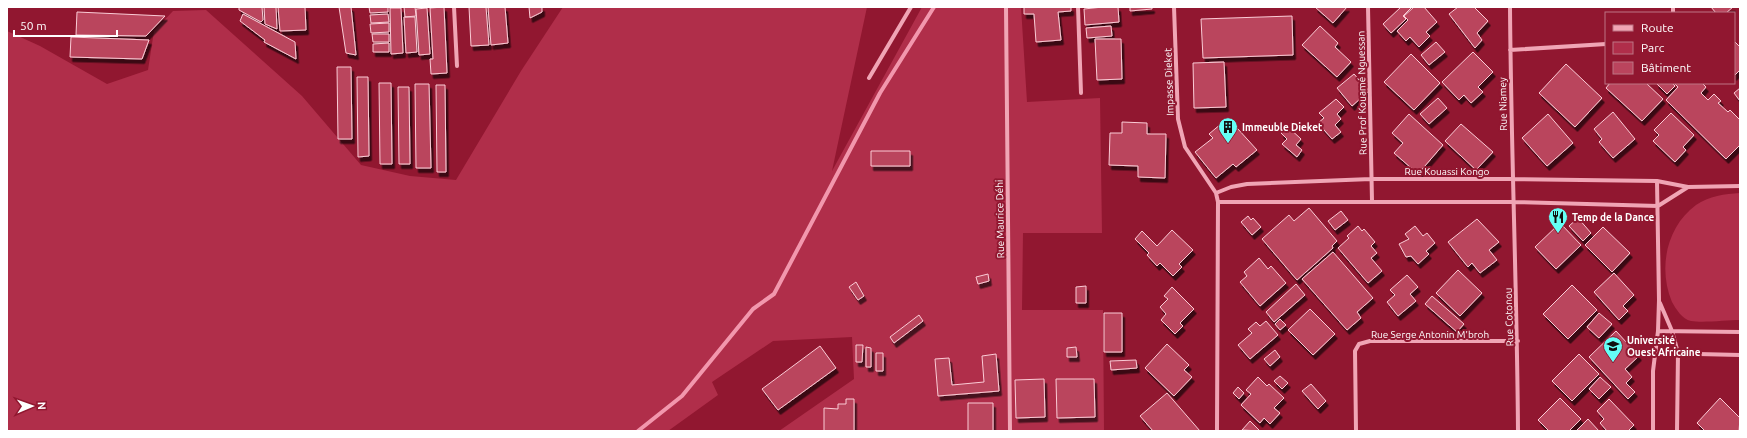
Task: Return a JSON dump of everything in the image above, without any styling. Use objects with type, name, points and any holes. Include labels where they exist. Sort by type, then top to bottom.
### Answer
[{"type":"street","points":[[454,7],[457,66]]},
{"type":"street","points":[[869,78],[911,7]]},
{"type":"street","name":"Rue Maurice Déhi","points":[[1006,7],[1010,431]]},
{"type":"street","points":[[1078,7],[1081,93]]},
{"type":"street","name":"Impasse Dieket","points":[[1174,7],[1178,119],[1185,147],[1216,193]]},
{"type":"street","name":"Rue Prof Kouamé Nguessan","points":[[1368,7],[1372,201]]},
{"type":"street","name":"Rue Niamey","points":[[1510,7],[1513,202]]},
{"type":"street","points":[[1510,50],[1605,44]]},
{"type":"street","name":"Rue Kouassi Kongo","points":[[1216,193],[1231,187],[1247,184],[1371,180],[1512,179],[1657,181],[1688,187],[1740,186]]},
{"type":"street","points":[[1653,431],[1653,371],[1658,332],[1659,300],[1657,181]]},
{"type":"street","points":[[1218,202],[1513,202],[1658,206],[1688,187]]},
{"type":"street","points":[[1216,193],[1218,202],[1217,431]]},
{"type":"street","name":"Rue Cotonou","points":[[1513,202],[1518,341],[1518,431]]},
{"type":"street","points":[[1659,300],[1672,331],[1678,353],[1677,431]]},
{"type":"street","points":[[1658,332],[1740,332]]},
{"type":"street","name":"Rue Serge Antonin M'broh","points":[[1356,431],[1355,351],[1359,344],[1370,341],[1518,341]]},
{"type":"street","points":[[1656,354],[1678,353],[1740,355]]},
{"type":"green space","points":[[563,7],[867,7],[832,171],[922,7],[1021,7],[1027,102],[1100,98],[1102,233],[1023,233],[1022,310],[1103,310],[1104,431],[779,431],[854,379],[852,337],[773,341],[712,382],[718,395],[668,431],[7,431],[7,31],[40,46],[107,84],[148,70],[154,31],[173,11],[206,10],[302,96],[361,165],[410,176],[456,180],[521,71]]},
{"type":"green space","points":[[1740,193],[1740,320],[1702,322],[1688,320],[1675,308],[1668,289],[1666,263],[1672,237],[1686,214],[1696,205],[1723,195]]},
{"type":"building","points":[[239,7],[262,7],[263,20],[261,22],[239,10]]},
{"type":"building","points":[[264,7],[276,7],[277,29],[265,24]]},
{"type":"building","points":[[278,7],[305,7],[306,30],[280,31]]},
{"type":"building","points":[[339,7],[351,7],[356,55],[346,53]]},
{"type":"building","points":[[369,7],[388,7],[388,12],[370,13]]},
{"type":"building","points":[[404,7],[415,7],[416,16],[405,17]]},
{"type":"building","points":[[444,7],[447,73],[431,74],[430,59],[433,59],[430,8]]},
{"type":"building","points":[[469,7],[486,7],[489,45],[471,46]]},
{"type":"building","points":[[488,7],[505,7],[508,43],[491,45]]},
{"type":"building","points":[[529,7],[542,7],[542,12],[530,18]]},
{"type":"building","points":[[1024,7],[1071,7],[1071,11],[1058,12],[1061,40],[1036,42],[1034,14],[1024,14]]},
{"type":"building","points":[[1118,7],[1119,22],[1085,25],[1084,9]]},
{"type":"building","points":[[1130,7],[1152,7],[1152,9],[1130,11]]},
{"type":"building","points":[[1315,7],[1347,7],[1333,23]]},
{"type":"building","points":[[1401,7],[1412,7],[1403,16],[1406,19],[1391,33],[1383,24]]},
{"type":"building","points":[[1414,7],[1424,7],[1437,22],[1426,32],[1430,36],[1419,47],[1410,37],[1406,41],[1397,31],[1408,20],[1404,16]]},
{"type":"building","points":[[1458,7],[1474,7],[1488,21],[1477,33],[1482,40],[1475,48],[1449,14]]},
{"type":"building","points":[[1711,7],[1733,7],[1727,12],[1715,12]]},
{"type":"building","points":[[390,8],[401,8],[403,53],[391,54]]},
{"type":"building","points":[[427,8],[430,54],[419,55],[416,9]]},
{"type":"building","points":[[77,12],[165,16],[146,36],[76,35]]},
{"type":"building","points":[[243,14],[295,42],[296,59],[264,42],[265,40],[240,21]]},
{"type":"building","points":[[388,14],[389,22],[371,23],[370,15]]},
{"type":"building","points":[[1292,16],[1293,55],[1203,58],[1201,19]]},
{"type":"building","points":[[404,17],[415,17],[417,52],[406,53]]},
{"type":"building","points":[[389,23],[389,32],[371,33],[370,24]]},
{"type":"building","points":[[1111,26],[1112,36],[1087,38],[1086,28]]},
{"type":"building","points":[[1320,26],[1338,43],[1335,47],[1351,62],[1337,77],[1302,45]]},
{"type":"building","points":[[372,34],[389,34],[389,42],[373,42]]},
{"type":"building","points":[[71,37],[149,40],[142,59],[70,57]]},
{"type":"building","points":[[1095,39],[1121,39],[1122,79],[1097,80]]},
{"type":"building","points":[[1436,42],[1445,52],[1429,65],[1421,55]]},
{"type":"building","points":[[1735,42],[1740,47],[1740,70],[1735,75]]},
{"type":"building","points":[[389,43],[389,52],[373,52],[373,44]]},
{"type":"building","points":[[1473,52],[1493,72],[1478,87],[1483,92],[1471,103],[1464,95],[1459,100],[1442,82]]},
{"type":"building","points":[[1411,54],[1440,83],[1414,110],[1384,82]]},
{"type":"building","points":[[1224,62],[1226,107],[1194,108],[1193,63]]},
{"type":"building","points":[[1566,64],[1602,98],[1575,127],[1539,93]]},
{"type":"building","points":[[337,67],[351,67],[352,139],[338,139]]},
{"type":"building","points":[[1354,74],[1369,91],[1352,106],[1337,88]]},
{"type":"building","points":[[357,77],[368,77],[369,156],[358,157]]},
{"type":"building","points":[[379,83],[391,83],[392,164],[380,164]]},
{"type":"building","points":[[415,84],[429,84],[431,168],[416,168]]},
{"type":"building","points":[[1609,84],[1647,84],[1663,99],[1642,121],[1606,88]]},
{"type":"building","points":[[1657,84],[1673,84],[1675,86],[1667,94]]},
{"type":"building","points":[[1675,84],[1703,84],[1706,87],[1701,93],[1708,100],[1714,94],[1721,101],[1718,103],[1728,112],[1730,110],[1740,120],[1740,145],[1726,159],[1666,100],[1678,87]]},
{"type":"building","points":[[436,85],[445,85],[446,172],[437,172]]},
{"type":"building","points":[[398,87],[409,87],[410,164],[399,164]]},
{"type":"building","points":[[1740,88],[1740,101],[1734,93]]},
{"type":"building","points":[[1438,98],[1447,108],[1429,124],[1420,114]]},
{"type":"building","points":[[1336,99],[1344,107],[1337,114],[1341,119],[1335,125],[1341,132],[1332,139],[1318,123],[1324,118],[1319,113]]},
{"type":"building","points":[[1613,112],[1635,139],[1613,158],[1599,142],[1602,139],[1594,129]]},
{"type":"building","points":[[1671,113],[1694,135],[1683,147],[1686,150],[1675,162],[1653,141],[1659,135],[1654,130]]},
{"type":"building","points":[[1409,114],[1443,145],[1418,174],[1394,153],[1403,143],[1392,133]]},
{"type":"building","points":[[1548,114],[1573,143],[1547,166],[1522,138]]},
{"type":"building","name":"Immeuble Dieket","points":[[1228,118],[1257,150],[1236,167],[1233,164],[1216,178],[1195,152],[1213,138],[1209,134]]},
{"type":"building","points":[[1122,122],[1147,123],[1147,134],[1166,134],[1165,178],[1138,177],[1138,166],[1109,165],[1110,133],[1122,133]]},
{"type":"building","points":[[1461,124],[1493,152],[1476,170],[1445,141]]},
{"type":"building","points":[[1287,126],[1301,139],[1296,145],[1302,150],[1297,157],[1282,144],[1287,139],[1281,133]]},
{"type":"building","points":[[871,151],[910,151],[910,166],[871,166]]},
{"type":"building","points":[[1309,208],[1337,241],[1332,246],[1333,248],[1297,280],[1262,239],[1289,215],[1294,221]]},
{"type":"building","points":[[1341,211],[1348,220],[1335,230],[1328,221]]},
{"type":"building","points":[[1248,216],[1251,220],[1253,218],[1261,227],[1252,235],[1241,222]]},
{"type":"building","points":[[1578,218],[1591,233],[1583,241],[1569,226]]},
{"type":"building","points":[[1477,219],[1499,242],[1489,250],[1497,260],[1480,273],[1472,263],[1468,267],[1448,242]]},
{"type":"building","points":[[1560,223],[1581,245],[1556,269],[1535,247]]},
{"type":"building","points":[[1358,226],[1362,231],[1364,229],[1375,242],[1371,246],[1377,253],[1371,258],[1382,271],[1368,283],[1338,248],[1349,238],[1347,236]]},
{"type":"building","points":[[1415,226],[1423,236],[1427,233],[1435,243],[1426,251],[1429,254],[1418,264],[1411,256],[1406,257],[1399,244],[1409,239],[1405,234]]},
{"type":"building","points":[[1603,227],[1630,253],[1612,272],[1585,245]]},
{"type":"building","points":[[1172,230],[1193,250],[1179,264],[1182,267],[1173,276],[1160,263],[1157,266],[1147,255],[1149,253],[1135,239],[1142,231],[1157,246]]},
{"type":"building","points":[[1333,252],[1373,298],[1357,312],[1361,318],[1347,330],[1302,279]]},
{"type":"building","points":[[1259,258],[1268,269],[1271,266],[1286,283],[1260,306],[1240,282],[1247,276],[1244,272]]},
{"type":"building","points":[[1458,270],[1482,293],[1460,316],[1436,293]]},
{"type":"building","points":[[1614,273],[1634,295],[1623,306],[1628,311],[1619,320],[1594,292]]},
{"type":"building","points":[[988,274],[989,281],[978,284],[976,277]]},
{"type":"building","points":[[1407,275],[1418,287],[1410,294],[1416,301],[1398,316],[1387,302],[1395,295],[1390,290]]},
{"type":"building","points":[[856,282],[864,296],[858,300],[849,287]]},
{"type":"building","points":[[1296,284],[1305,295],[1274,322],[1266,312]]},
{"type":"building","points":[[1572,285],[1597,310],[1568,339],[1543,314]]},
{"type":"building","points":[[1086,286],[1086,303],[1076,303],[1076,287]]},
{"type":"building","points":[[1172,287],[1194,309],[1180,323],[1183,326],[1175,334],[1161,320],[1166,314],[1160,307],[1168,299],[1164,296]]},
{"type":"building","points":[[1432,296],[1464,324],[1457,332],[1425,304]]},
{"type":"building","points":[[1310,309],[1335,334],[1313,355],[1288,330]]},
{"type":"building","points":[[1104,313],[1122,313],[1122,352],[1104,352]]},
{"type":"building","points":[[1599,313],[1612,324],[1599,338],[1587,327]]},
{"type":"building","points":[[919,315],[923,321],[894,343],[890,337]]},
{"type":"building","points":[[1280,319],[1286,325],[1280,330],[1275,324]]},
{"type":"building","points":[[1266,321],[1278,335],[1250,359],[1238,345],[1252,333],[1248,329],[1256,322],[1260,326]]},
{"type":"building","name":"Université Ouest Africaine","points":[[1616,331],[1639,356],[1625,369],[1632,377],[1626,383],[1635,392],[1628,399],[1589,357]]},
{"type":"building","points":[[1167,344],[1189,365],[1184,370],[1192,377],[1174,396],[1145,368]]},
{"type":"building","points":[[856,345],[863,345],[862,362],[856,362]]},
{"type":"building","points":[[820,346],[836,368],[778,410],[762,389]]},
{"type":"building","points":[[866,347],[871,348],[871,367],[866,367]]},
{"type":"building","points":[[1076,347],[1077,357],[1067,357],[1067,348]]},
{"type":"building","points":[[1275,350],[1280,357],[1270,366],[1264,359]]},
{"type":"building","points":[[876,353],[883,353],[883,371],[876,371]]},
{"type":"building","points":[[996,354],[999,391],[938,396],[935,359],[949,358],[952,385],[984,382],[982,356]]},
{"type":"building","points":[[1579,354],[1599,374],[1572,401],[1552,381]]},
{"type":"building","points":[[1136,360],[1137,368],[1111,370],[1110,361]]},
{"type":"building","points":[[1280,376],[1288,383],[1282,389],[1274,381]]},
{"type":"building","points":[[1258,377],[1267,386],[1269,384],[1284,398],[1274,408],[1280,413],[1270,424],[1264,418],[1260,423],[1241,405],[1251,394],[1246,390]]},
{"type":"building","points":[[1600,377],[1611,387],[1599,399],[1589,389]]},
{"type":"building","points":[[1044,379],[1045,417],[1016,418],[1015,380]]},
{"type":"building","points":[[1056,379],[1094,379],[1095,417],[1057,418]]},
{"type":"building","points":[[1311,384],[1326,401],[1318,409],[1302,391]]},
{"type":"building","points":[[1238,387],[1244,393],[1239,399],[1233,393]]},
{"type":"building","points":[[1167,393],[1200,431],[1153,431],[1140,416]]},
{"type":"building","points":[[1560,398],[1581,419],[1569,431],[1549,431],[1538,420]]},
{"type":"building","points":[[1720,398],[1740,418],[1739,431],[1705,431],[1697,423]]},
{"type":"building","points":[[846,399],[854,399],[854,431],[824,431],[824,408],[838,409],[838,404],[846,404]]},
{"type":"building","points":[[1609,399],[1634,425],[1628,431],[1607,431],[1600,423],[1604,419],[1597,411]]},
{"type":"building","points":[[968,403],[993,403],[993,431],[968,431]]},
{"type":"building","points":[[1588,419],[1599,431],[1576,431]]},
{"type":"building","points":[[1250,421],[1260,431],[1242,430]]},
{"type":"waterway","points":[[638,431],[682,396],[753,309],[774,294],[880,93],[934,7]]},
{"type":"place","name":"Immeuble Dieket","points":[[1228,144]]},
{"type":"place","name":"Temp de la Dance","points":[[1558,234]]},
{"type":"place","name":"Université Ouest Africaine","points":[[1613,363]]}]
